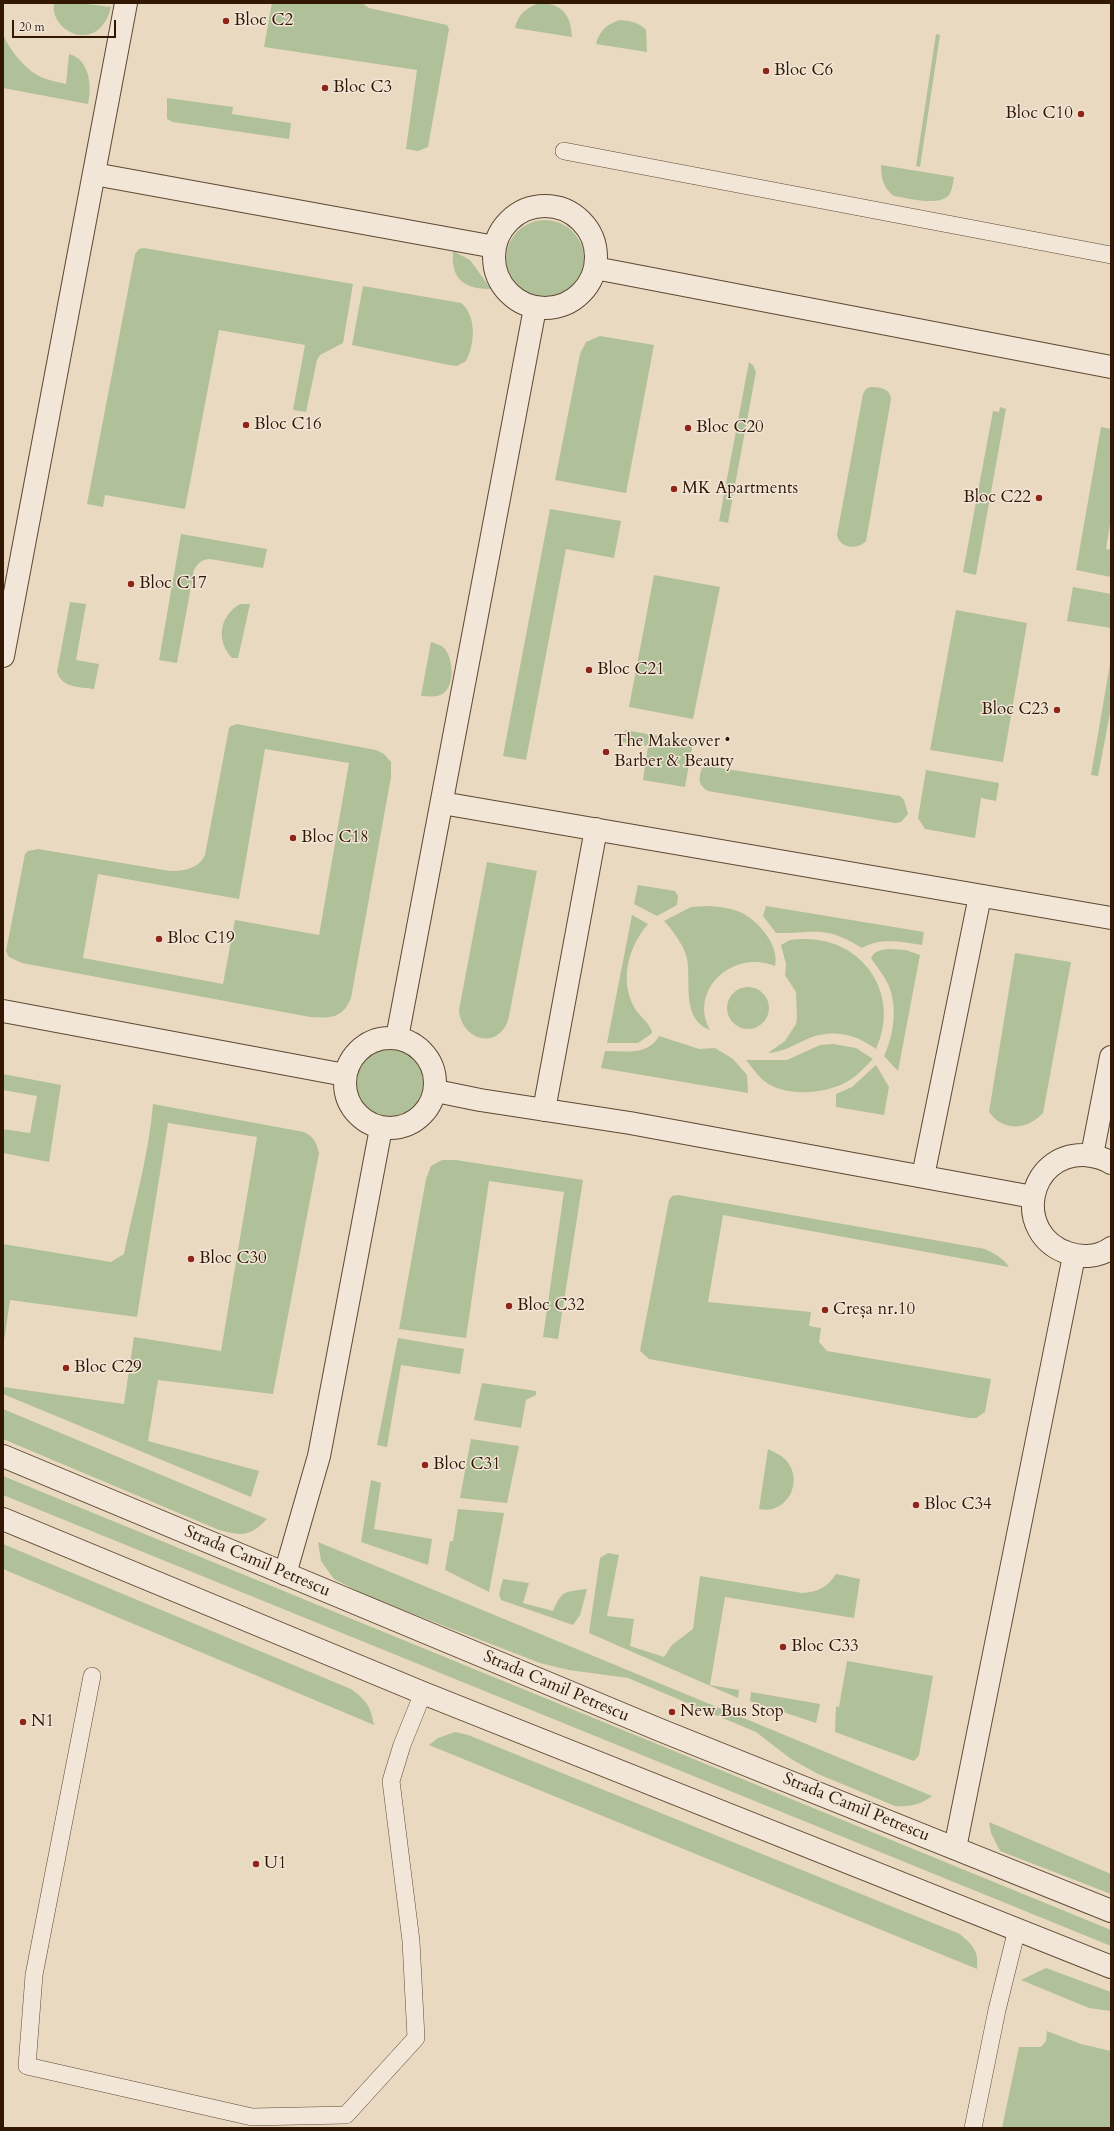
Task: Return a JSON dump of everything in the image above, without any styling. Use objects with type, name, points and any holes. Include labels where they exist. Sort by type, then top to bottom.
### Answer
[{"type":"street","points":[[3,656],[126,3]]},
{"type":"street","points":[[94,174],[495,247]]},
{"type":"street","points":[[542,206],[555,207],[574,216],[588,229],[594,242],[596,255],[595,268],[591,281],[584,292],[573,300],[562,306],[548,309],[535,308],[517,300],[502,286],[496,274],[493,260],[499,234],[517,214],[529,208],[542,206]]},
{"type":"street","points":[[595,268],[1111,367]]},
{"type":"street","points":[[397,1038],[535,308]]},
{"type":"street","points":[[442,803],[1111,918]]},
{"type":"street","points":[[544,1110],[596,829]]},
{"type":"street","points":[[923,1176],[980,896]]},
{"type":"street","points":[[3,1011],[346,1075]]},
{"type":"street","points":[[383,1038],[397,1038],[411,1042],[423,1051],[432,1063],[436,1077],[436,1092],[431,1105],[422,1117],[416,1121],[396,1129],[381,1128],[368,1123],[357,1114],[349,1102],[345,1089],[346,1075],[350,1062],[358,1051],[370,1042],[383,1038]]},
{"type":"street","points":[[1111,1056],[1102,1159],[1076,1155],[1061,1160],[1048,1169],[1038,1181],[1033,1197],[1034,1218],[1037,1228],[1047,1241],[1060,1251],[1074,1256],[1091,1256],[1111,1248]]},
{"type":"street","points":[[436,1092],[630,1123],[1033,1197]]},
{"type":"street","points":[[285,1574],[319,1456],[381,1128]]},
{"type":"street","points":[[955,1848],[1074,1256]]},
{"type":"street","name":"Strada Camil Petrescu","points":[[3,1456],[660,1730],[1111,1911]]},
{"type":"street","points":[[3,1519],[423,1693],[1111,1967]]},
{"type":"lane","points":[[564,151],[1111,255]]},
{"type":"lane","points":[[92,1676],[34,1975],[28,2066],[252,2117],[346,2114],[416,2038],[410,1941],[391,1781],[402,1745],[423,1693]]},
{"type":"lane","points":[[973,2128],[1000,1997],[1018,1929]]},
{"type":"green space","points":[[54,3],[80,3],[111,7],[105,22],[96,31],[86,35],[76,34],[67,30],[59,23],[55,14]]},
{"type":"green space","points":[[272,3],[362,3],[369,8],[447,25],[449,29],[428,147],[418,151],[406,149],[417,70],[264,47]]},
{"type":"green space","points":[[539,3],[554,5],[564,12],[570,22],[572,37],[515,28],[520,15],[530,7]]},
{"type":"green space","points":[[620,20],[634,22],[646,30],[647,52],[596,44],[605,28],[611,23]]},
{"type":"green space","points":[[3,34],[5,40],[18,58],[28,68],[39,76],[49,80],[66,84],[69,54],[76,57],[81,62],[88,74],[90,90],[88,104],[3,88]]},
{"type":"green space","points":[[936,34],[940,35],[920,167],[916,166]]},
{"type":"green space","points":[[167,98],[233,107],[232,114],[291,123],[289,139],[173,122],[167,119]]},
{"type":"green space","points":[[881,165],[954,177],[951,191],[944,199],[931,201],[914,200],[894,196],[887,190],[883,182]]},
{"type":"green space","points":[[537,220],[553,220],[567,226],[578,237],[584,251],[584,267],[578,281],[567,292],[553,298],[537,298],[523,292],[512,281],[506,267],[506,251],[512,237],[523,226]]},
{"type":"green space","points":[[144,248],[353,284],[343,343],[320,355],[317,360],[306,412],[293,410],[305,345],[219,330],[185,509],[105,495],[103,507],[87,504],[135,254],[139,249]]},
{"type":"green space","points":[[453,251],[470,260],[491,289],[473,287],[461,280],[454,269]]},
{"type":"green space","points":[[363,286],[461,303],[470,315],[473,330],[473,339],[466,361],[457,366],[449,365],[352,345]]},
{"type":"green space","points":[[600,336],[654,345],[626,493],[555,480],[580,354],[586,342]]},
{"type":"green space","points":[[749,362],[753,365],[756,372],[728,523],[719,521]]},
{"type":"green space","points":[[870,387],[886,390],[889,392],[891,399],[866,541],[859,546],[850,547],[842,543],[837,535],[863,394],[866,389]]},
{"type":"green space","points":[[1000,407],[1006,409],[976,575],[963,572],[993,411],[999,412]]},
{"type":"green space","points":[[1101,427],[1111,429],[1111,518],[1106,549],[1111,550],[1111,577],[1076,570]]},
{"type":"green space","points":[[550,509],[621,521],[614,558],[566,549],[526,760],[503,756]]},
{"type":"green space","points":[[181,534],[267,549],[263,568],[210,559],[202,561],[197,565],[194,570],[177,663],[159,660]]},
{"type":"green space","points":[[654,575],[720,587],[693,719],[629,707]]},
{"type":"green space","points":[[1073,587],[1111,594],[1111,628],[1067,621]]},
{"type":"green space","points":[[70,602],[86,604],[76,660],[99,664],[94,689],[67,684],[59,677],[57,672]]},
{"type":"green space","points":[[240,604],[250,604],[238,658],[232,658],[224,644],[222,629],[228,615]]},
{"type":"green space","points":[[956,610],[1027,623],[1003,762],[930,750]]},
{"type":"green space","points":[[431,642],[443,647],[447,652],[450,659],[452,674],[448,689],[443,693],[437,696],[421,696]]},
{"type":"green space","points":[[1111,658],[1111,708],[1098,776],[1091,775]]},
{"type":"green space","points":[[237,724],[376,750],[384,754],[391,762],[391,777],[351,998],[344,1010],[335,1016],[310,1017],[22,963],[9,957],[6,951],[25,854],[28,851],[38,849],[170,871],[185,870],[195,866],[202,860],[205,855],[229,728]],"holes":[[[265,749],[349,763],[319,935],[235,920],[223,984],[83,958],[98,874],[239,899]]]},
{"type":"green space","points":[[625,730],[693,742],[685,787],[643,780],[648,746],[622,742]]},
{"type":"green space","points":[[707,766],[900,796],[904,800],[908,814],[901,822],[895,823],[708,791],[702,786],[700,781],[702,768]]},
{"type":"green space","points":[[926,770],[999,783],[996,801],[981,798],[975,838],[925,829],[918,818]]},
{"type":"green space","points":[[487,862],[537,871],[508,1021],[503,1030],[496,1036],[480,1038],[472,1034],[466,1028],[461,1020],[459,1010]]},
{"type":"green space","points":[[638,885],[675,891],[678,896],[677,905],[657,916],[634,904]]},
{"type":"green space","points":[[710,906],[740,912],[754,921],[771,942],[776,958],[775,966],[760,962],[744,963],[731,968],[719,976],[710,987],[705,1000],[705,1015],[710,1030],[700,1024],[694,1016],[689,997],[688,964],[686,955],[677,937],[664,921],[691,907]]},
{"type":"green space","points":[[766,906],[924,932],[922,945],[884,941],[876,942],[862,948],[839,936],[829,933],[776,933],[763,916]]},
{"type":"green space","points":[[632,915],[648,924],[641,933],[631,953],[628,963],[627,985],[634,1007],[649,1025],[652,1032],[638,1043],[607,1043]]},
{"type":"green space","points":[[801,939],[823,941],[842,947],[858,958],[871,972],[880,989],[884,1008],[883,1028],[876,1049],[859,1039],[841,1034],[832,1034],[813,1037],[782,1050],[768,1053],[785,1041],[796,1024],[796,992],[785,975],[786,964],[781,945],[790,940]]},
{"type":"green space","points":[[889,949],[906,950],[920,955],[898,1071],[884,1056],[890,1039],[894,1020],[891,993],[882,974],[871,958],[876,952]]},
{"type":"green space","points":[[1015,953],[1071,962],[1043,1113],[1030,1123],[1008,1126],[995,1118],[989,1112]]},
{"type":"green space","points":[[744,987],[752,987],[763,993],[769,1004],[769,1012],[763,1023],[752,1029],[744,1029],[733,1023],[727,1012],[727,1004],[733,993]]},
{"type":"green space","points":[[659,1036],[699,1049],[715,1048],[733,1059],[747,1075],[748,1093],[601,1068],[605,1051],[628,1052],[642,1050],[649,1047]]},
{"type":"green space","points":[[833,1044],[856,1048],[873,1059],[849,1081],[826,1090],[793,1092],[782,1090],[761,1079],[746,1060],[787,1060],[820,1045]]},
{"type":"green space","points":[[391,1045],[406,1048],[418,1057],[427,1069],[430,1084],[427,1099],[418,1111],[406,1120],[391,1123],[376,1120],[364,1111],[355,1099],[352,1084],[355,1069],[364,1057],[376,1048]]},
{"type":"green space","points":[[876,1065],[889,1087],[884,1115],[836,1107],[836,1094],[852,1087]]},
{"type":"green space","points":[[3,1074],[61,1085],[49,1162],[3,1153],[3,1129],[30,1133],[37,1096],[3,1090]]},
{"type":"green space","points":[[153,1104],[304,1132],[314,1140],[319,1153],[273,1394],[158,1380],[148,1441],[259,1471],[251,1497],[3,1394],[3,1387],[124,1404],[134,1337],[221,1351],[257,1137],[168,1123],[137,1317],[10,1300],[3,1348],[3,1244],[111,1262],[124,1254],[145,1161]]},
{"type":"green space","points":[[442,1160],[456,1160],[583,1180],[558,1339],[543,1337],[564,1192],[489,1181],[466,1338],[399,1329],[426,1179],[431,1166]]},
{"type":"green space","points":[[678,1195],[985,1249],[998,1256],[1009,1267],[723,1215],[708,1302],[811,1312],[809,1326],[821,1328],[819,1342],[827,1351],[991,1379],[985,1412],[976,1418],[969,1418],[649,1359],[640,1351],[641,1345],[669,1200],[672,1196]]},
{"type":"green space","points":[[398,1338],[464,1349],[460,1374],[401,1365],[387,1447],[377,1445]]},
{"type":"green space","points":[[482,1383],[536,1391],[536,1395],[526,1400],[521,1428],[474,1420]]},
{"type":"green space","points":[[3,1409],[267,1519],[256,1529],[245,1534],[219,1530],[3,1439]]},
{"type":"green space","points":[[471,1439],[519,1446],[507,1503],[460,1498]]},
{"type":"green space","points":[[768,1449],[780,1455],[787,1461],[793,1472],[794,1481],[789,1497],[776,1508],[768,1510],[759,1509]]},
{"type":"green space","points":[[3,1476],[1111,1930],[1111,1946],[3,1495]]},
{"type":"green space","points":[[371,1480],[381,1483],[374,1529],[432,1539],[428,1565],[361,1542]]},
{"type":"green space","points":[[458,1509],[504,1513],[489,1592],[445,1570],[450,1541],[453,1541]]},
{"type":"green space","points":[[318,1542],[932,1796],[915,1805],[895,1806],[818,1774],[791,1759],[756,1732],[628,1678],[569,1670],[540,1663],[367,1596],[334,1579],[321,1561]]},
{"type":"green space","points":[[3,1544],[351,1689],[367,1704],[374,1725],[3,1569]]},
{"type":"green space","points":[[608,1553],[619,1555],[607,1616],[634,1619],[630,1646],[664,1657],[672,1645],[693,1629],[700,1576],[802,1593],[822,1588],[833,1579],[836,1574],[860,1579],[854,1618],[725,1597],[710,1685],[739,1690],[738,1698],[589,1633],[600,1558]]},
{"type":"green space","points":[[503,1579],[529,1583],[523,1603],[553,1611],[559,1599],[565,1593],[587,1589],[580,1615],[573,1625],[501,1600],[499,1594]]},
{"type":"green space","points":[[847,1661],[933,1676],[919,1755],[914,1761],[835,1732],[836,1706],[839,1707]]},
{"type":"green space","points":[[751,1692],[820,1704],[816,1723],[750,1701]]},
{"type":"green space","points":[[455,1732],[468,1735],[960,1934],[976,1953],[977,1969],[429,1745],[438,1738]]},
{"type":"green space","points":[[989,1822],[1111,1874],[1111,1894],[1000,1851],[991,1833]]},
{"type":"green space","points":[[1046,1968],[1111,1992],[1111,2011],[1089,2008],[1021,1980]]},
{"type":"green space","points":[[1047,2031],[1081,2044],[1111,2051],[1111,2128],[1002,2128],[1019,2047],[1041,2047],[1046,2041]]},
{"type":"place","name":"Bloc C2","points":[[226,21]]},
{"type":"place","name":"Bloc C6","points":[[766,71]]},
{"type":"place","name":"Bloc C3","points":[[325,88]]},
{"type":"place","name":"Bloc C10","points":[[1081,114]]},
{"type":"place","name":"Bloc C16","points":[[246,425]]},
{"type":"place","name":"Bloc C20","points":[[688,428]]},
{"type":"place","name":"MK Apartments","points":[[674,489]]},
{"type":"place","name":"Bloc C22","points":[[1039,498]]},
{"type":"place","name":"Bloc C17","points":[[131,584]]},
{"type":"place","name":"Bloc C21","points":[[589,670]]},
{"type":"place","name":"Bloc C23","points":[[1057,710]]},
{"type":"place","name":"The Makeover • Barber & Beauty","points":[[606,752]]},
{"type":"place","name":"Bloc C18","points":[[293,838]]},
{"type":"place","name":"Bloc C19","points":[[159,939]]},
{"type":"place","name":"Bloc C30","points":[[191,1259]]},
{"type":"place","name":"Bloc C32","points":[[509,1306]]},
{"type":"place","name":"Creșa nr.10","points":[[825,1310]]},
{"type":"place","name":"Bloc C29","points":[[66,1368]]},
{"type":"place","name":"Bloc C31","points":[[425,1465]]},
{"type":"place","name":"Bloc C34","points":[[916,1505]]},
{"type":"place","name":"Bloc C33","points":[[783,1647]]},
{"type":"place","name":"New Bus Stop","points":[[672,1712]]},
{"type":"place","name":"N1","points":[[23,1722]]},
{"type":"place","name":"U1","points":[[256,1864]]}]
